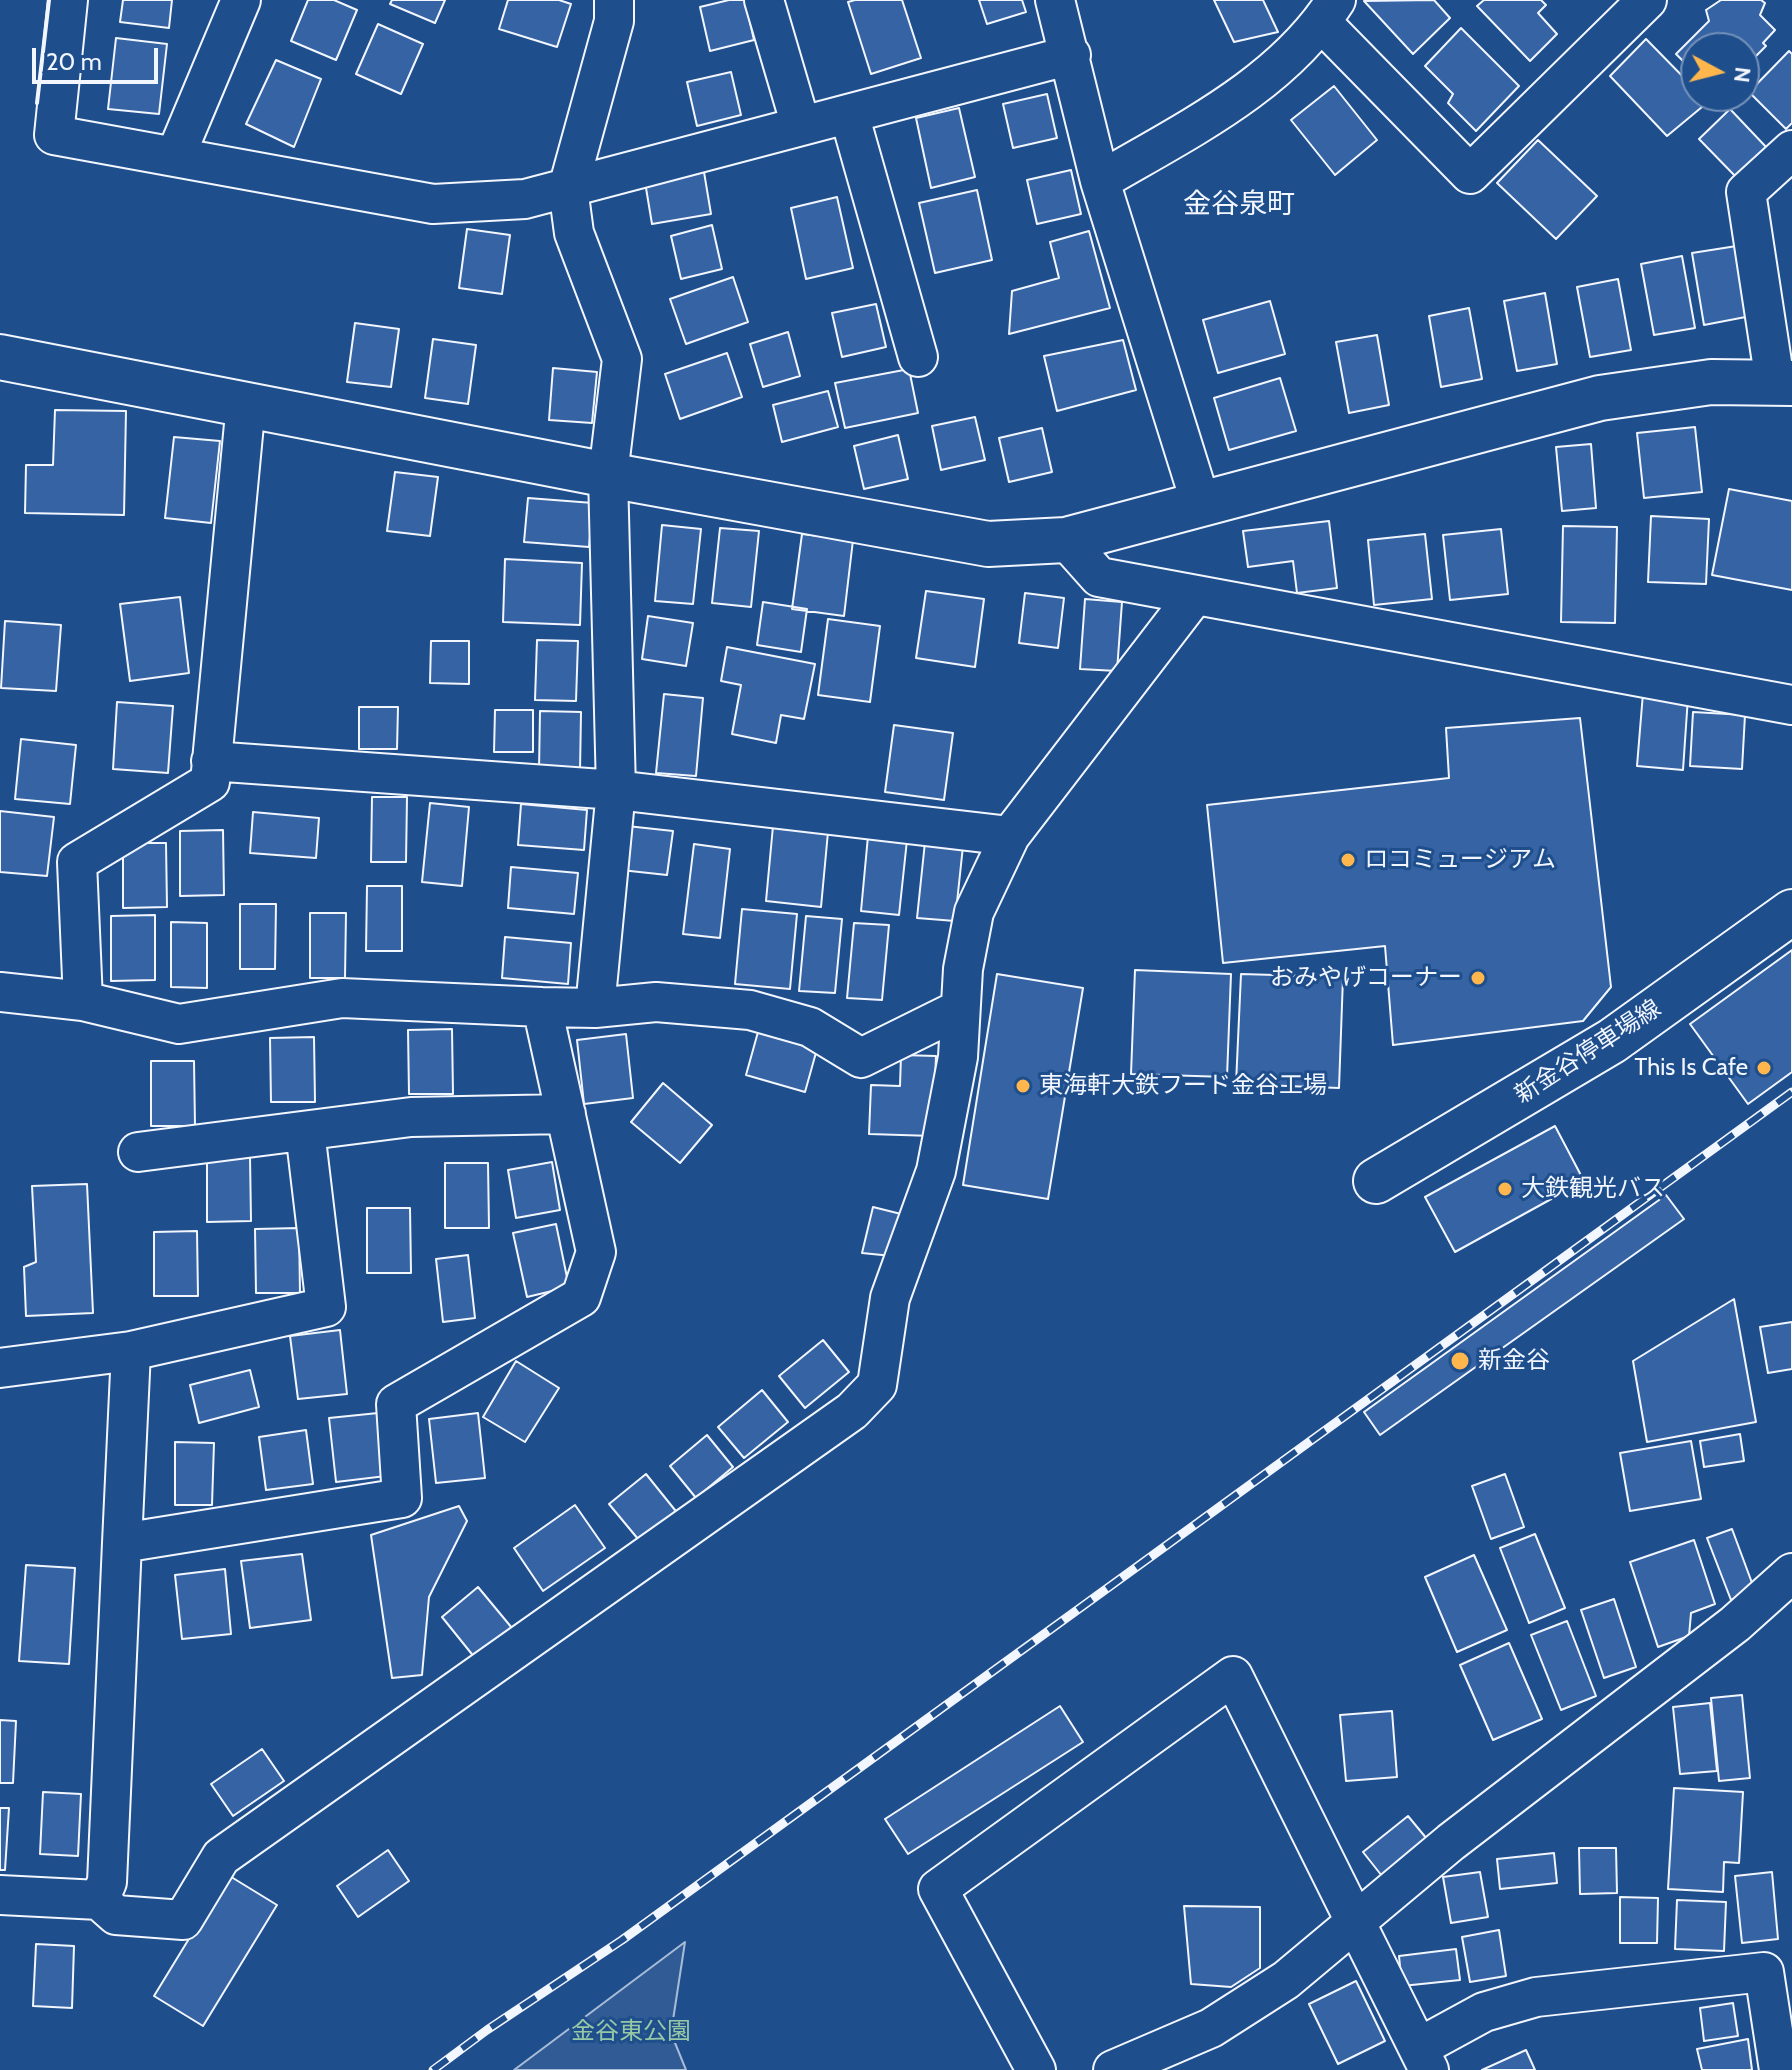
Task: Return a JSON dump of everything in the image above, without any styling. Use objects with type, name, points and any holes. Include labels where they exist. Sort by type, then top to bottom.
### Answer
[{"type":"street","points":[[68,0],[54,135],[433,204],[525,199],[1071,55]]},
{"type":"street","points":[[175,157],[241,0]]},
{"type":"street","points":[[595,1008],[616,790],[608,475],[622,359],[574,233],[568,188],[614,21],[614,0]]},
{"type":"street","points":[[764,0],[801,126]]},
{"type":"street","points":[[1055,0],[1100,181],[1201,504]]},
{"type":"street","points":[[1100,181],[1214,114],[1286,62],[1329,11],[1470,174],[1647,0]]},
{"type":"street","points":[[849,114],[918,357]]},
{"type":"street","points":[[0,357],[608,475],[988,544],[1033,544],[1066,540],[1600,398],[1711,382],[1784,382],[1746,192],[1792,150]]},
{"type":"street","points":[[83,1001],[77,862],[210,782],[246,403]]},
{"type":"street","points":[[1066,540],[1099,577],[1792,705]]},
{"type":"street","points":[[0,1895],[99,1900],[116,1915],[183,1920],[221,1857],[839,1420],[877,1385],[890,1298],[936,1171],[958,1057],[963,969],[974,912],[1010,836],[1195,595]]},
{"type":"street","points":[[211,761],[616,790],[1010,836]]},
{"type":"street","name":"新金谷停車場線","points":[[1376,1181],[1612,1041],[1792,912]]},
{"type":"street","points":[[0,992],[83,1001],[179,1024],[342,998],[595,1008],[656,1002],[750,1010],[810,1027],[861,1058],[960,1009]]},
{"type":"street","points":[[122,1543],[402,1498],[396,1404],[581,1297],[596,1252],[542,1007]]},
{"type":"street","points":[[138,1152],[411,1117],[566,1114]]},
{"type":"street","points":[[0,1368],[131,1351],[326,1307],[305,1131]]},
{"type":"street","points":[[99,1900],[107,1882],[131,1351]]},
{"type":"street","points":[[1128,2068],[1211,2028],[1286,1980],[1451,1842],[1735,1624],[1792,1573]]},
{"type":"street","points":[[1036,2070],[938,1889],[1233,1676],[1424,2059],[1484,2012],[1536,1997],[1764,1972],[1779,2070]]},
{"type":"green space","name":"金谷東公園","points":[[685,1942],[671,2033],[686,2070],[514,2070]]},
{"type":"building","points":[[123,0],[172,0],[169,28],[120,22]]},
{"type":"building","points":[[308,0],[334,0],[357,10],[336,60],[291,41]]},
{"type":"building","points":[[392,0],[445,0],[435,23],[390,4]]},
{"type":"building","points":[[508,0],[559,0],[571,4],[557,47],[499,29]]},
{"type":"building","points":[[729,0],[745,0],[754,40],[710,51],[700,7]]},
{"type":"building","points":[[902,0],[921,58],[871,74],[848,2]]},
{"type":"building","points":[[979,0],[1022,0],[1026,12],[987,24]]},
{"type":"building","points":[[1214,0],[1263,0],[1278,32],[1234,42]]},
{"type":"building","points":[[1434,0],[1450,18],[1413,54],[1364,1]]},
{"type":"building","points":[[1484,0],[1541,0],[1546,5],[1538,13],[1557,34],[1530,61],[1477,6]]},
{"type":"building","points":[[1721,0],[1761,0],[1765,3],[1760,15],[1775,30],[1763,43],[1766,46],[1760,52],[1760,32],[1698,32],[1709,21],[1706,10]]},
{"type":"building","points":[[378,24],[423,44],[401,94],[356,74]]},
{"type":"building","points":[[1461,28],[1519,86],[1476,131],[1448,103],[1453,94],[1425,66]]},
{"type":"building","points":[[116,38],[167,44],[159,114],[108,109]]},
{"type":"building","points":[[1646,39],[1680,74],[1680,112],[1696,112],[1667,136],[1610,76]]},
{"type":"building","points":[[1789,51],[1792,54],[1792,123],[1786,129],[1760,103],[1760,81]]},
{"type":"building","points":[[276,60],[321,79],[294,147],[246,124]]},
{"type":"building","points":[[731,72],[741,115],[697,126],[687,82]]},
{"type":"building","points":[[1334,86],[1377,140],[1335,175],[1291,120]]},
{"type":"building","points":[[1047,94],[1057,138],[1013,148],[1003,104]]},
{"type":"building","points":[[959,108],[975,177],[931,188],[916,118]]},
{"type":"building","points":[[1727,112],[1733,112],[1767,148],[1737,178],[1699,139]]},
{"type":"building","points":[[1538,140],[1597,196],[1556,239],[1497,183]]},
{"type":"building","points":[[1071,170],[1081,214],[1037,224],[1027,180]]},
{"type":"building","points":[[704,172],[711,214],[652,224],[645,182]]},
{"type":"building","points":[[977,190],[992,260],[935,273],[919,203]]},
{"type":"building","points":[[837,197],[853,268],[806,279],[791,208]]},
{"type":"building","points":[[712,225],[722,269],[681,279],[671,236]]},
{"type":"building","points":[[467,229],[510,235],[502,294],[459,288]]},
{"type":"building","points":[[1089,231],[1110,308],[1009,334],[1012,291],[1059,278],[1050,242]]},
{"type":"building","points":[[1743,245],[1756,315],[1704,325],[1692,253]]},
{"type":"building","points":[[1682,256],[1695,328],[1654,335],[1641,264]]},
{"type":"building","points":[[733,277],[748,322],[686,344],[670,299]]},
{"type":"building","points":[[1618,279],[1631,350],[1590,357],[1577,287]]},
{"type":"building","points":[[1545,293],[1557,364],[1517,371],[1504,301]]},
{"type":"building","points":[[1270,301],[1285,354],[1218,373],[1203,320]]},
{"type":"building","points":[[876,304],[886,347],[842,357],[832,313]]},
{"type":"building","points":[[1469,308],[1482,379],[1441,387],[1429,316]]},
{"type":"building","points":[[355,323],[399,329],[391,387],[347,382]]},
{"type":"building","points":[[788,332],[800,376],[763,387],[750,344]]},
{"type":"building","points":[[1377,335],[1389,405],[1349,413],[1336,342]]},
{"type":"building","points":[[433,339],[476,345],[468,404],[425,398]]},
{"type":"building","points":[[1123,340],[1136,390],[1057,411],[1044,356]]},
{"type":"building","points":[[727,353],[742,397],[680,419],[665,374]]},
{"type":"building","points":[[553,368],[597,372],[592,423],[549,420]]},
{"type":"building","points":[[909,369],[918,413],[845,428],[835,383]]},
{"type":"building","points":[[1280,378],[1296,431],[1229,450],[1214,398]]},
{"type":"building","points":[[828,391],[838,427],[782,442],[773,405]]},
{"type":"building","points":[[55,410],[126,411],[124,515],[25,513],[26,465],[53,465]]},
{"type":"building","points":[[975,417],[985,460],[941,470],[932,426]]},
{"type":"building","points":[[1695,427],[1702,492],[1644,498],[1637,433]]},
{"type":"building","points":[[1042,428],[1052,472],[1009,482],[999,438]]},
{"type":"building","points":[[898,435],[908,479],[864,489],[854,446]]},
{"type":"building","points":[[174,437],[220,441],[211,523],[165,518]]},
{"type":"building","points":[[1591,444],[1596,508],[1562,511],[1556,447]]},
{"type":"building","points":[[395,472],[438,477],[430,536],[387,531]]},
{"type":"building","points":[[1729,489],[1792,501],[1792,590],[1712,575]]},
{"type":"building","points":[[528,498],[593,503],[589,547],[524,542]]},
{"type":"building","points":[[1651,516],[1709,519],[1706,584],[1648,582]]},
{"type":"building","points":[[1329,521],[1337,588],[1297,593],[1293,561],[1248,567],[1243,531]]},
{"type":"building","points":[[662,525],[701,529],[693,604],[655,601]]},
{"type":"building","points":[[1563,526],[1617,527],[1615,623],[1561,622]]},
{"type":"building","points":[[720,528],[759,531],[751,607],[712,603]]},
{"type":"building","points":[[1501,529],[1508,594],[1450,600],[1443,535]]},
{"type":"building","points":[[802,534],[853,540],[844,616],[792,609]]},
{"type":"building","points":[[1425,534],[1432,599],[1374,605],[1368,540]]},
{"type":"building","points":[[505,559],[582,563],[580,625],[503,622]]},
{"type":"building","points":[[926,591],[984,599],[975,667],[916,658]]},
{"type":"building","points":[[1025,593],[1064,598],[1058,648],[1019,643]]},
{"type":"building","points":[[180,597],[189,673],[130,681],[120,604]]},
{"type":"building","points":[[1085,599],[1122,602],[1117,671],[1080,669]]},
{"type":"building","points":[[763,602],[807,609],[801,652],[757,645]]},
{"type":"building","points":[[648,616],[693,623],[686,666],[642,659]]},
{"type":"building","points":[[828,619],[880,626],[870,702],[818,695]]},
{"type":"building","points":[[5,621],[61,625],[56,691],[1,688]]},
{"type":"building","points":[[537,640],[578,641],[576,701],[535,700]]},
{"type":"building","points":[[431,641],[469,641],[469,684],[430,683]]},
{"type":"building","points":[[727,647],[815,664],[804,719],[781,715],[776,743],[732,734],[741,685],[721,681]]},
{"type":"building","points":[[1643,693],[1688,697],[1683,770],[1637,766]]},
{"type":"building","points":[[664,694],[703,698],[696,776],[656,773]]},
{"type":"building","points":[[117,702],[173,706],[168,773],[113,769]]},
{"type":"building","points":[[359,707],[398,707],[397,749],[359,749]]},
{"type":"building","points":[[495,710],[533,710],[533,752],[494,752]]},
{"type":"building","points":[[540,711],[581,712],[580,771],[539,770]]},
{"type":"building","points":[[1693,712],[1745,715],[1742,769],[1690,766]]},
{"type":"building","points":[[1580,718],[1611,987],[1583,1021],[1393,1045],[1385,946],[1223,963],[1207,805],[1449,778],[1446,728]]},
{"type":"building","points":[[894,725],[953,733],[944,800],[885,792]]},
{"type":"building","points":[[21,739],[76,745],[70,804],[15,799]]},
{"type":"building","points":[[372,797],[407,797],[406,862],[371,862]]},
{"type":"building","points":[[430,803],[469,807],[462,886],[422,882]]},
{"type":"building","points":[[521,804],[587,810],[584,850],[518,845]]},
{"type":"building","points":[[0,811],[54,817],[47,876],[0,872]]},
{"type":"building","points":[[253,812],[319,818],[316,858],[250,853]]},
{"type":"building","points":[[627,826],[673,831],[667,875],[621,870]]},
{"type":"building","points":[[773,826],[828,832],[821,907],[766,901]]},
{"type":"building","points":[[223,830],[224,895],[180,896],[180,831]]},
{"type":"building","points":[[868,836],[907,840],[899,915],[861,911]]},
{"type":"building","points":[[925,842],[963,846],[955,921],[917,918]]},
{"type":"building","points":[[123,843],[166,843],[167,907],[123,908]]},
{"type":"building","points":[[694,844],[730,849],[720,938],[683,934]]},
{"type":"building","points":[[511,867],[578,873],[574,914],[508,908]]},
{"type":"building","points":[[367,886],[402,886],[402,951],[366,951]]},
{"type":"building","points":[[240,904],[276,904],[275,969],[240,969]]},
{"type":"building","points":[[742,909],[797,914],[790,989],[735,984]]},
{"type":"building","points":[[310,913],[346,913],[345,978],[310,978]]},
{"type":"building","points":[[155,915],[155,980],[111,981],[111,916]]},
{"type":"building","points":[[806,916],[842,919],[835,993],[799,991]]},
{"type":"building","points":[[171,922],[207,923],[207,988],[171,987]]},
{"type":"building","points":[[854,923],[889,925],[882,1000],[847,998]]},
{"type":"building","points":[[505,937],[571,943],[568,984],[502,978]]},
{"type":"building","points":[[1792,950],[1792,1072],[1748,1104],[1690,1024]]},
{"type":"building","points":[[1135,970],[1231,974],[1227,1077],[1131,1074]]},
{"type":"building","name":"東海軒大鉄フード金谷工場","points":[[997,974],[1083,988],[1048,1199],[963,1185]]},
{"type":"building","points":[[1241,974],[1343,977],[1339,1088],[1236,1084]]},
{"type":"building","points":[[452,1029],[453,1094],[409,1094],[408,1030]]},
{"type":"building","points":[[758,1032],[817,1049],[805,1092],[746,1075]]},
{"type":"building","points":[[626,1034],[633,1098],[584,1104],[577,1040]]},
{"type":"building","points":[[314,1037],[315,1102],[271,1102],[270,1038]]},
{"type":"building","points":[[901,1055],[936,1056],[933,1136],[869,1134],[871,1085],[900,1086]]},
{"type":"building","points":[[151,1061],[194,1061],[195,1126],[151,1126]]},
{"type":"building","points":[[663,1083],[712,1125],[680,1163],[631,1122]]},
{"type":"building","name":"大鉄観光バス","points":[[1555,1126],[1584,1181],[1455,1252],[1425,1197]]},
{"type":"building","points":[[207,1157],[250,1157],[251,1221],[207,1222]]},
{"type":"building","points":[[552,1162],[560,1210],[516,1218],[508,1170]]},
{"type":"building","points":[[445,1163],[488,1163],[489,1228],[445,1228]]},
{"type":"building","points":[[87,1184],[93,1313],[26,1316],[24,1267],[36,1262],[32,1186]]},
{"type":"building","points":[[1666,1195],[1684,1219],[1380,1435],[1364,1412]]},
{"type":"building","points":[[873,1207],[905,1215],[892,1256],[862,1253]]},
{"type":"building","points":[[367,1208],[410,1208],[411,1273],[367,1273]]},
{"type":"building","points":[[556,1224],[569,1287],[527,1297],[513,1233]]},
{"type":"building","points":[[299,1228],[300,1293],[256,1293],[255,1229]]},
{"type":"building","points":[[197,1231],[198,1296],[154,1296],[154,1232]]},
{"type":"building","points":[[468,1255],[475,1318],[443,1322],[436,1259]]},
{"type":"building","points":[[1734,1299],[1756,1422],[1647,1442],[1633,1361]]},
{"type":"building","points":[[1792,1322],[1792,1369],[1768,1373],[1760,1327]]},
{"type":"building","points":[[340,1330],[347,1394],[298,1399],[290,1336]]},
{"type":"building","points":[[823,1340],[849,1372],[805,1408],[779,1376]]},
{"type":"building","points":[[516,1361],[559,1388],[525,1442],[483,1417]]},
{"type":"building","points":[[250,1370],[259,1407],[199,1423],[190,1385]]},
{"type":"building","points":[[762,1390],[788,1422],[744,1458],[718,1427]]},
{"type":"building","points":[[378,1413],[386,1476],[336,1482],[329,1418]]},
{"type":"building","points":[[478,1413],[485,1478],[436,1483],[429,1419]]},
{"type":"building","points":[[306,1430],[313,1484],[266,1490],[259,1437]]},
{"type":"building","points":[[1740,1434],[1744,1461],[1704,1467],[1700,1441]]},
{"type":"building","points":[[707,1435],[733,1467],[696,1498],[670,1466]]},
{"type":"building","points":[[1691,1441],[1701,1499],[1630,1511],[1620,1453]]},
{"type":"building","points":[[175,1442],[214,1443],[212,1505],[175,1505]]},
{"type":"building","points":[[646,1474],[679,1515],[643,1545],[609,1504]]},
{"type":"building","points":[[1505,1474],[1524,1527],[1491,1539],[1472,1486]]},
{"type":"building","points":[[575,1505],[605,1548],[543,1591],[514,1548]]},
{"type":"building","points":[[459,1506],[467,1521],[429,1597],[422,1675],[392,1678],[371,1535]]},
{"type":"building","points":[[1732,1529],[1755,1591],[1731,1600],[1707,1538]]},
{"type":"building","points":[[1535,1534],[1565,1608],[1529,1623],[1500,1548]]},
{"type":"building","points":[[1694,1540],[1715,1604],[1691,1613],[1689,1636],[1658,1647],[1630,1562]]},
{"type":"building","points":[[302,1554],[311,1620],[250,1628],[241,1561]]},
{"type":"building","points":[[1474,1555],[1507,1630],[1457,1652],[1425,1577]]},
{"type":"building","points":[[26,1565],[75,1568],[69,1664],[19,1661]]},
{"type":"building","points":[[225,1569],[231,1634],[182,1639],[175,1575]]},
{"type":"building","points":[[478,1587],[512,1628],[475,1658],[442,1617]]},
{"type":"building","points":[[1614,1599],[1636,1667],[1604,1678],[1581,1610]]},
{"type":"building","points":[[1567,1621],[1596,1696],[1561,1710],[1531,1635]]},
{"type":"building","points":[[1509,1643],[1542,1719],[1493,1740],[1460,1665]]},
{"type":"building","points":[[1742,1695],[1750,1778],[1719,1781],[1711,1698]]},
{"type":"building","points":[[1710,1703],[1717,1771],[1680,1774],[1673,1707]]},
{"type":"building","points":[[1060,1706],[1083,1742],[908,1854],[885,1819]]},
{"type":"building","points":[[1392,1711],[1397,1777],[1346,1781],[1340,1715]]},
{"type":"building","points":[[0,1720],[16,1721],[13,1783],[0,1783]]},
{"type":"building","points":[[262,1749],[284,1781],[233,1816],[211,1784]]},
{"type":"building","points":[[1674,1788],[1743,1792],[1739,1863],[1724,1862],[1723,1892],[1668,1889]]},
{"type":"building","points":[[43,1792],[81,1794],[78,1856],[40,1854]]},
{"type":"building","points":[[0,1808],[9,1808],[5,1870],[0,1870]]},
{"type":"building","points":[[1408,1816],[1427,1839],[1382,1876],[1363,1852]]},
{"type":"building","points":[[1579,1848],[1616,1848],[1617,1893],[1580,1894]]},
{"type":"building","points":[[388,1850],[409,1881],[358,1917],[337,1886]]},
{"type":"building","points":[[1554,1853],[1557,1883],[1500,1889],[1497,1859]]},
{"type":"building","points":[[1480,1872],[1488,1917],[1451,1923],[1443,1877]]},
{"type":"building","points":[[1772,1872],[1778,1939],[1742,1943],[1735,1876]]},
{"type":"building","points":[[228,1875],[277,1905],[203,2026],[154,1996]]},
{"type":"building","points":[[1620,1897],[1658,1898],[1657,1943],[1620,1943]]},
{"type":"building","points":[[1677,1900],[1726,1902],[1724,1951],[1675,1949]]},
{"type":"building","points":[[1184,1906],[1260,1907],[1260,1968],[1231,1987],[1191,1984]]},
{"type":"building","points":[[1499,1930],[1506,1976],[1470,1982],[1462,1937]]},
{"type":"building","points":[[36,1944],[74,1946],[72,2008],[33,2006]]},
{"type":"building","points":[[1456,1949],[1460,1980],[1402,1986],[1399,1956]]},
{"type":"building","points":[[1356,1981],[1385,2041],[1338,2064],[1309,2004]]},
{"type":"building","points":[[1733,2003],[1738,2036],[1704,2041],[1700,2008]]},
{"type":"building","points":[[1748,2039],[1752,2070],[1702,2070],[1697,2049]]},
{"type":"building","points":[[1526,2050],[1535,2070],[1482,2070]]},
{"type":"railway","points":[[433,2070],[622,1940],[1792,1092]]},
{"type":"wall","points":[[37,103],[49,0]]},
{"type":"place","name":"ロコミュージアム","points":[[1348,860]]},
{"type":"place","name":"おみやげコーナー","points":[[1478,978]]},
{"type":"place","name":"This Is Cafe","points":[[1764,1068]]},
{"type":"place","name":"東海軒大鉄フード金谷工場","points":[[1023,1086]]},
{"type":"place","name":"大鉄観光バス","points":[[1505,1189]]},
{"type":"place","name":"新金谷","points":[[1460,1361]]},
{"type":"district","name":"金谷泉町","points":[[1239,205]]}]
